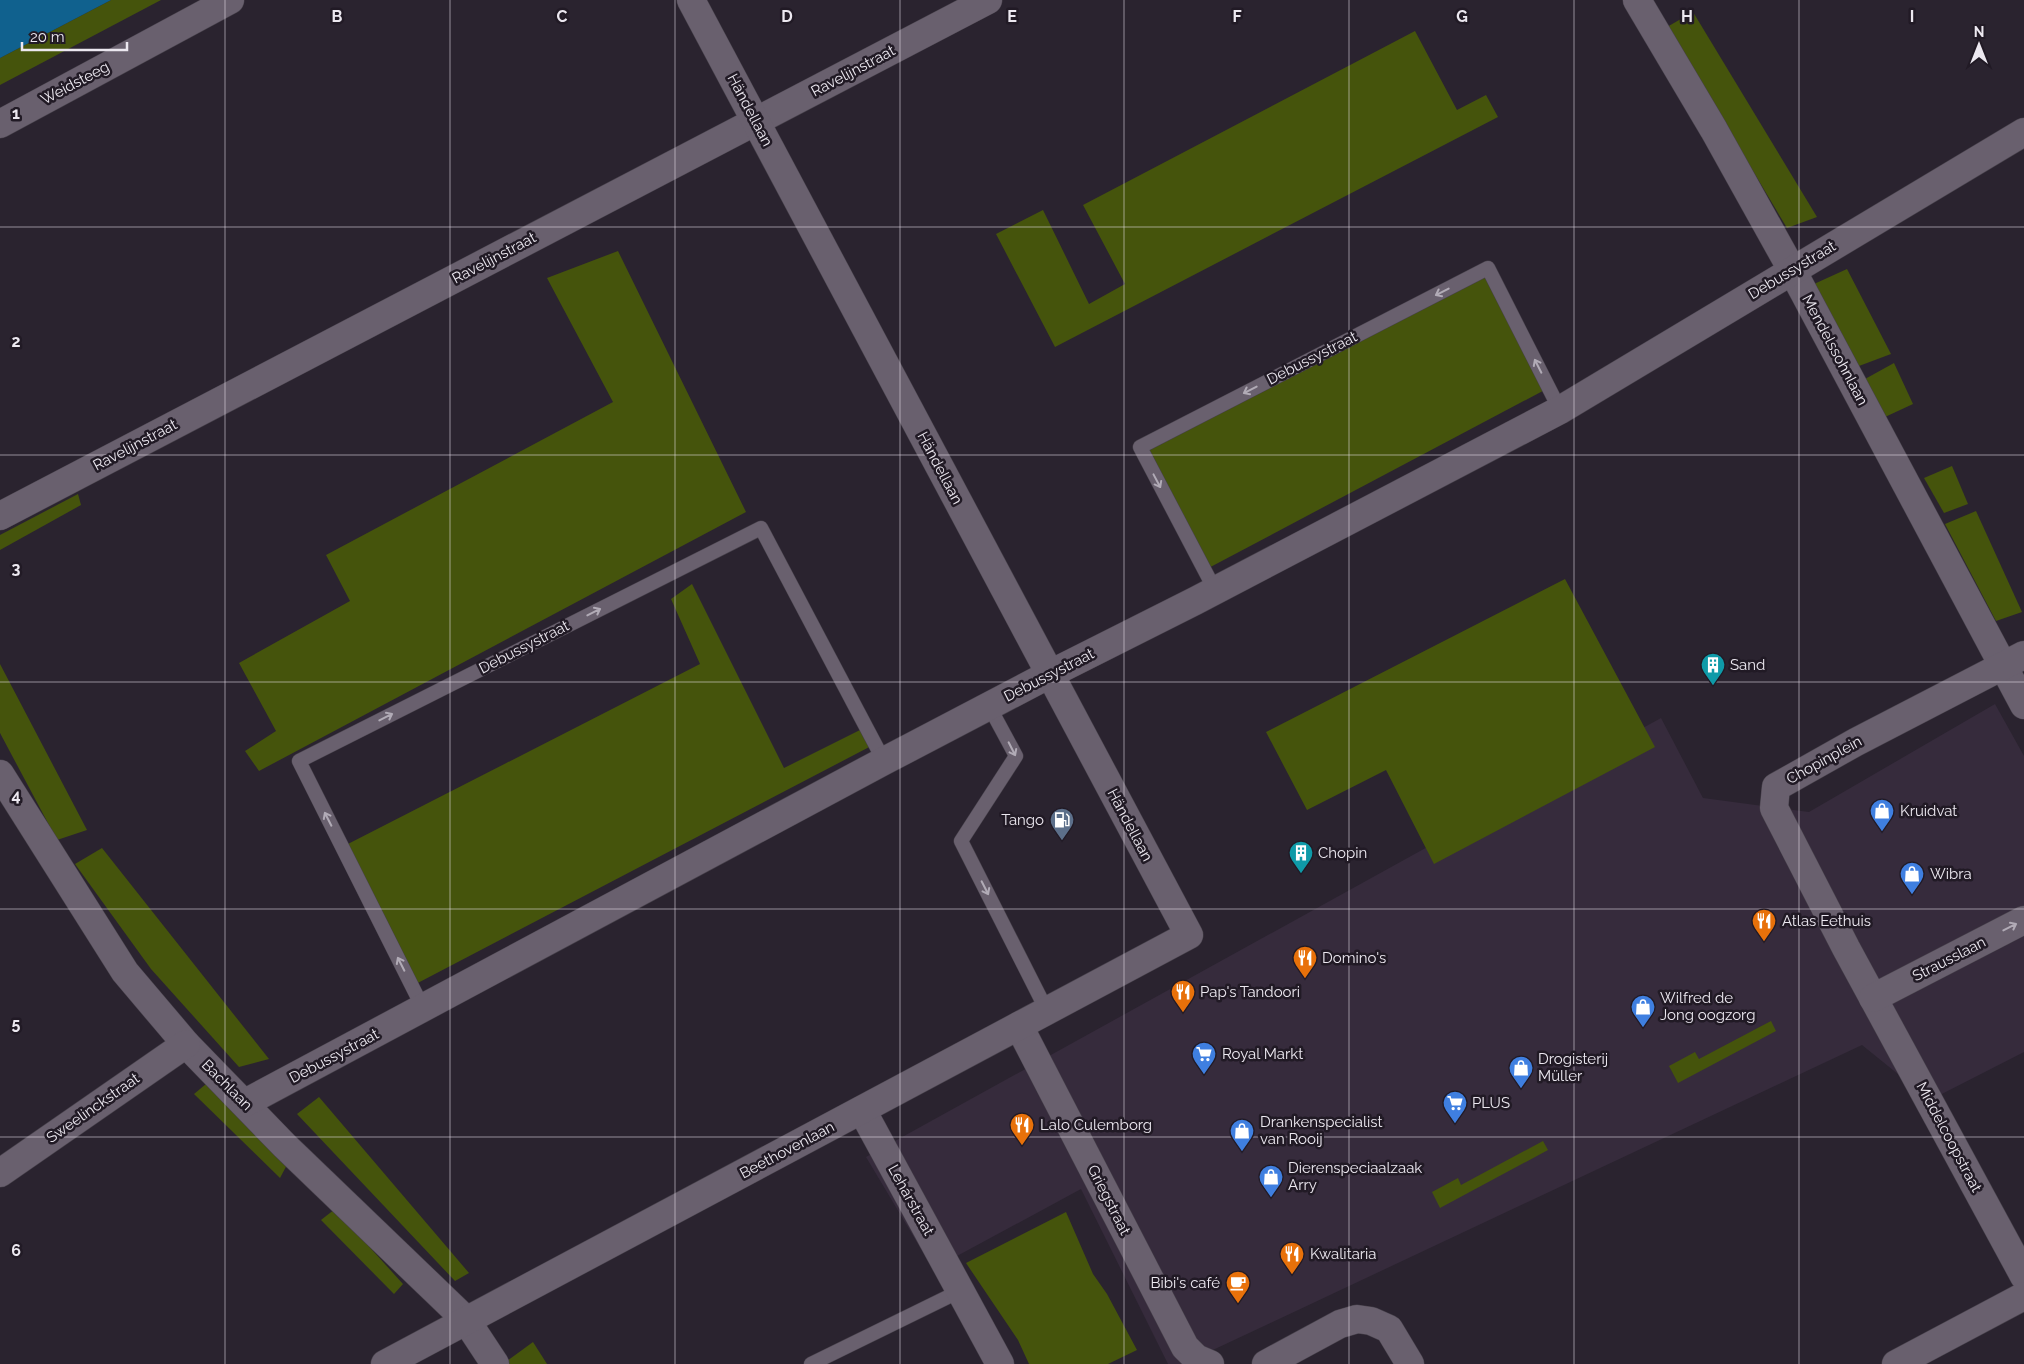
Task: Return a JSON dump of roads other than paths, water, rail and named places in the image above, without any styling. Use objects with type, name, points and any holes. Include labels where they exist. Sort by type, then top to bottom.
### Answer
[{"type":"street","name":"Weidsteeg","points":[[0,124],[230,0]]},
{"type":"street","name":"Händellaan","points":[[691,0],[1189,936]]},
{"type":"street","name":"Ravelijnstraat","points":[[0,516],[988,0]]},
{"type":"street","name":"Mendelssohnlaan","points":[[1637,0],[1714,130],[2013,661],[2024,705]]},
{"type":"street","name":"Debussystraat","points":[[245,1103],[884,761],[1560,410],[2024,132]]},
{"type":"street","name":"Chopinplein","points":[[1873,998],[1774,808],[1776,787],[1856,742],[2013,661]]},
{"type":"street","name":"Bachlaan","points":[[0,774],[125,972],[186,1044],[285,1146],[466,1320],[495,1364]]},
{"type":"street","name":"Strausslaan","points":[[1873,998],[2024,920]]},
{"type":"street","name":"Beethovenlaan","points":[[385,1364],[1189,936]]},
{"type":"street","name":"Middelcoopstraat","points":[[1873,998],[2024,1276]]},
{"type":"street","name":"Griegstraat","points":[[1019,1026],[1185,1347],[1196,1358],[1210,1364]]},
{"type":"street","name":"Sweelinckstraat","points":[[0,1173],[186,1044]]},
{"type":"street","name":"Lehárstraat","points":[[862,1110],[1000,1364]]},
{"type":"street","points":[[1896,1364],[2024,1296]]},
{"type":"street","points":[[1266,1364],[1340,1324],[1356,1319],[1371,1321],[1389,1329],[1410,1364]]},
{"type":"lane","name":"Debussystraat","points":[[1215,590],[1140,447],[1488,268],[1560,410]]},
{"type":"lane","name":"Debussystraat","points":[[423,1008],[299,761],[761,528],[884,761]]},
{"type":"lane","points":[[989,706],[1016,756],[961,841],[1047,1011]]},
{"type":"lane","points":[[811,1364],[960,1291]]},
{"type":"water","points":[[0,0],[111,0],[0,58]]},
{"type":"place","name":"Sand","points":[[1713,686]]},
{"type":"place","name":"Kruidvat","points":[[1882,832]]},
{"type":"place","name":"Tango","points":[[1062,841]]},
{"type":"place","name":"Chopin","points":[[1301,874]]},
{"type":"place","name":"Wibra","points":[[1912,895]]},
{"type":"place","name":"Atlas Eethuis","points":[[1764,942]]},
{"type":"place","name":"Domino's","points":[[1305,979]]},
{"type":"place","name":"Pap's Tandoori","points":[[1183,1013]]},
{"type":"place","name":"Wilfred de Jong oogzorg","points":[[1643,1028]]},
{"type":"place","name":"Royal Markt","points":[[1204,1075]]},
{"type":"place","name":"Drogisterij Müller","points":[[1521,1089]]},
{"type":"place","name":"PLUS","points":[[1455,1124]]},
{"type":"place","name":"Lalo Culemborg","points":[[1022,1146]]},
{"type":"place","name":"Drankenspecialist van Rooij","points":[[1242,1152]]},
{"type":"place","name":"Dierenspeciaalzaak Arry","points":[[1271,1198]]},
{"type":"place","name":"Kwalitaria","points":[[1292,1275]]},
{"type":"place","name":"Bibi's café","points":[[1238,1304]]}]
